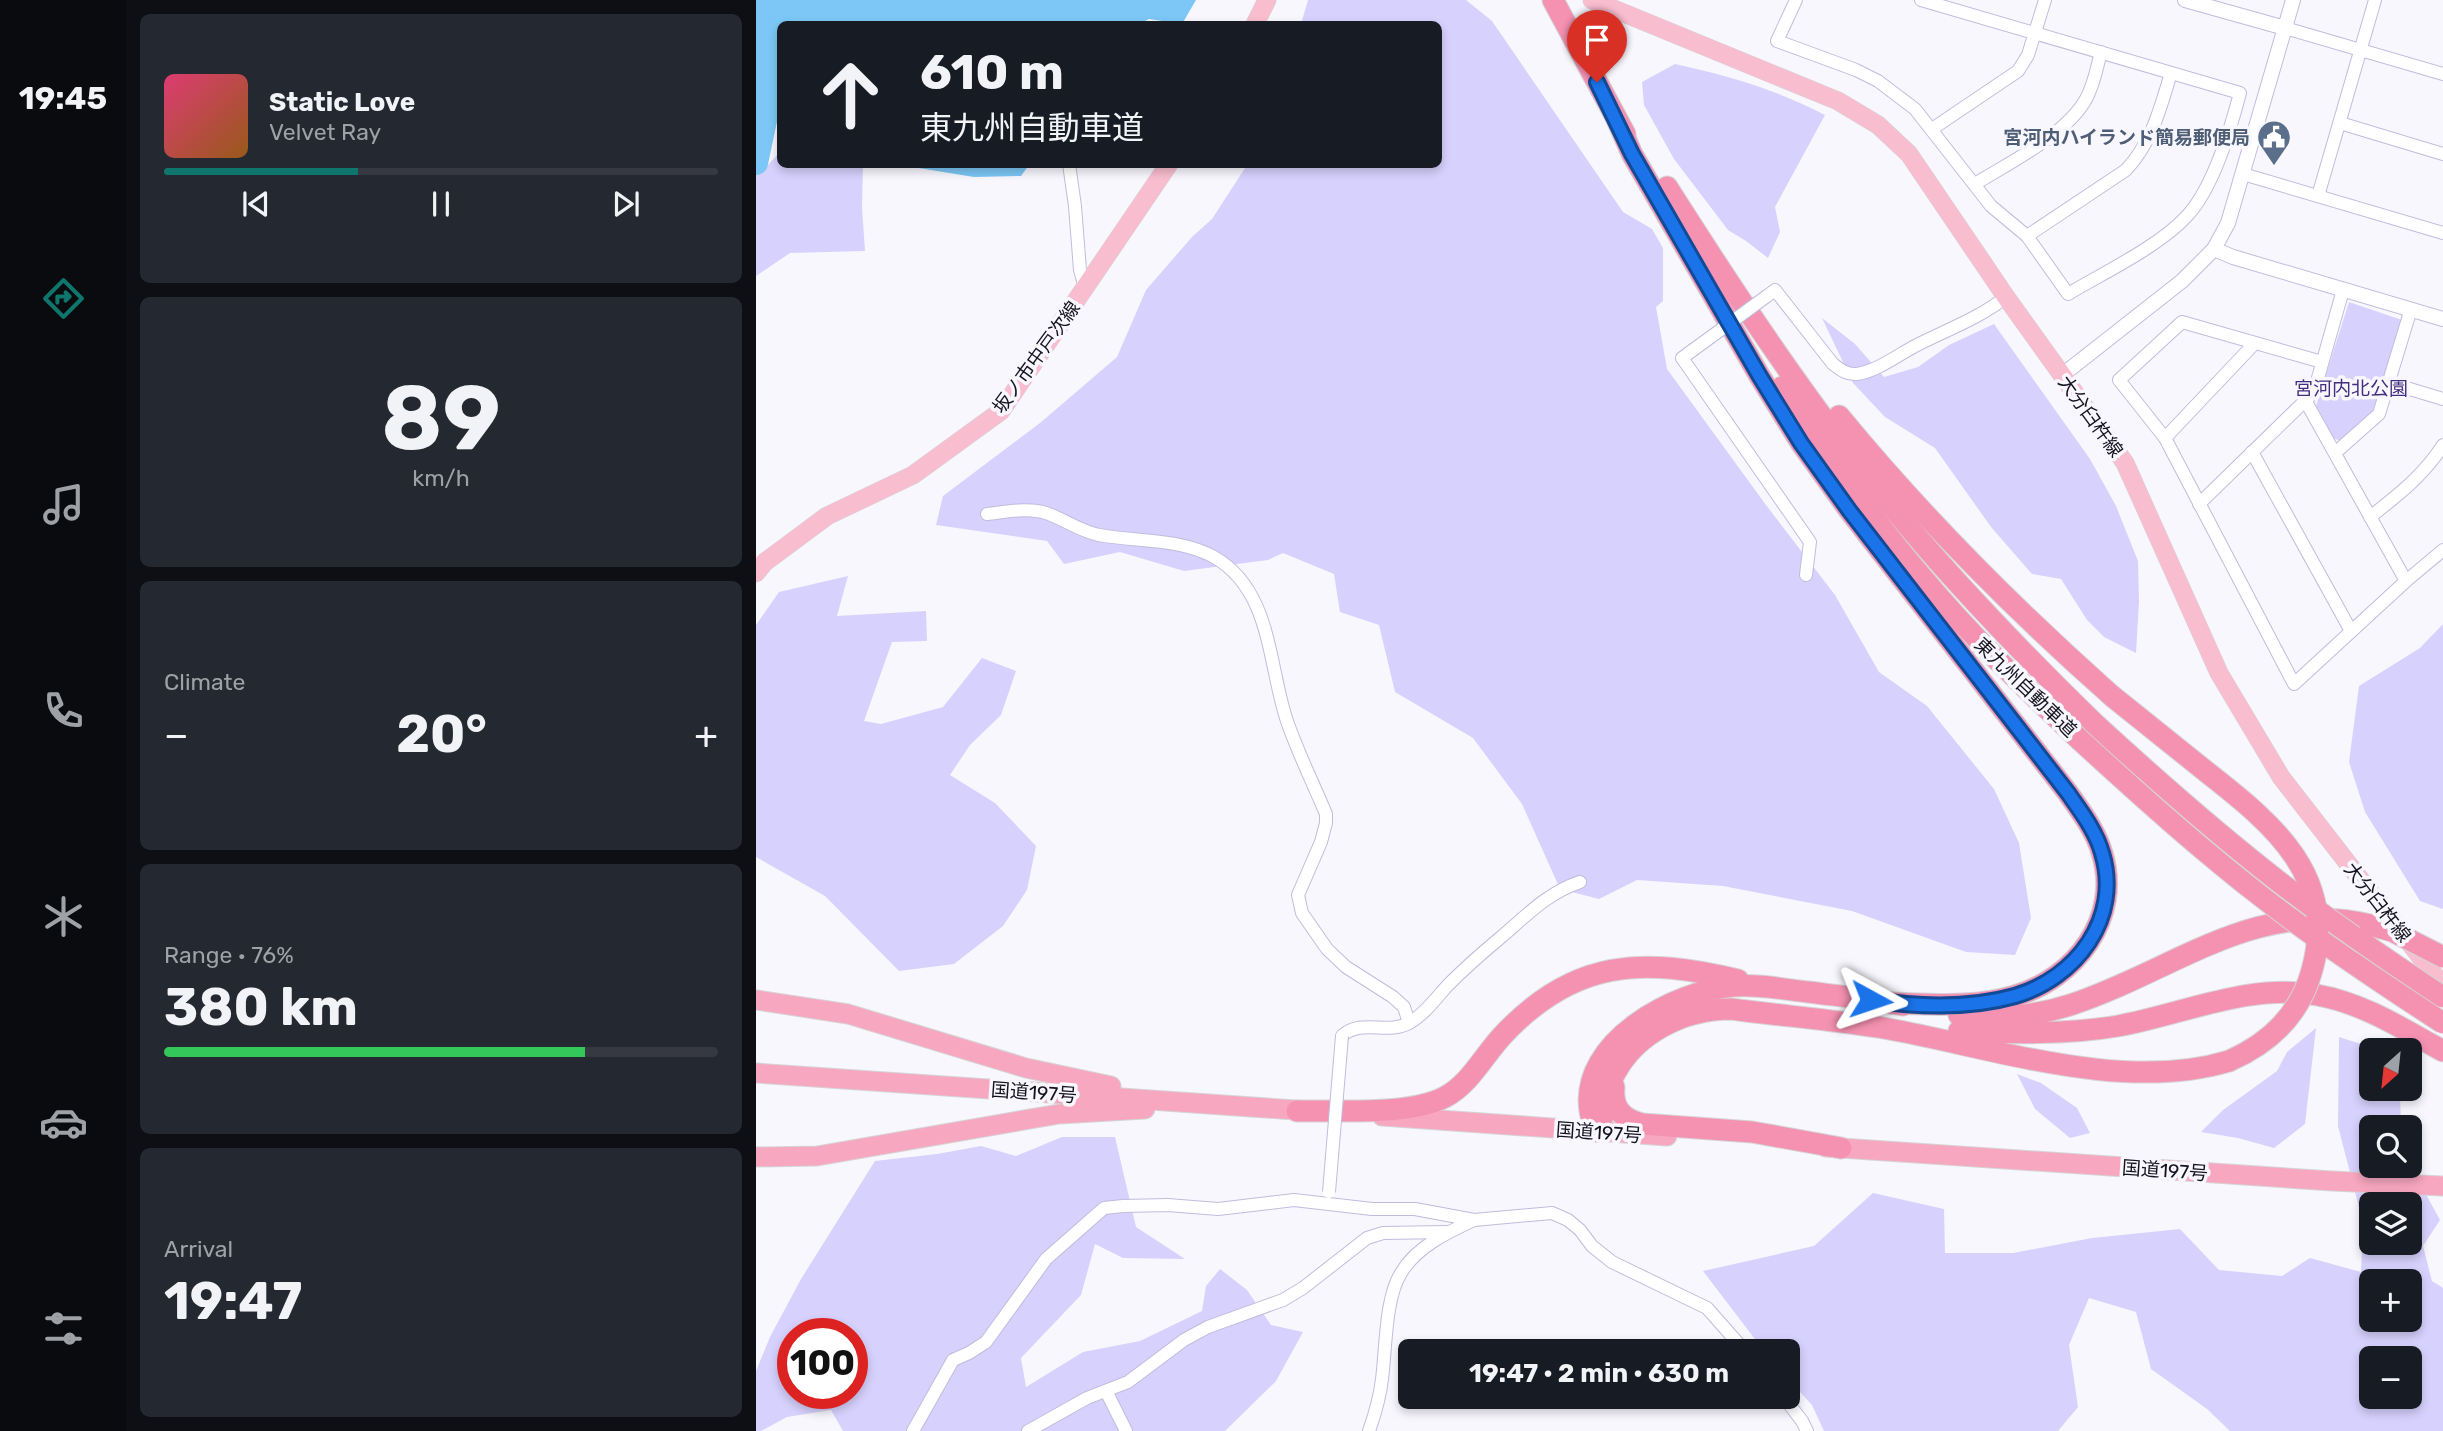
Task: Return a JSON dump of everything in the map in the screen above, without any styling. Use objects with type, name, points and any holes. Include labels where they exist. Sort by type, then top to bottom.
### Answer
[{"type":"highway","name":"東九州自動車道","points":[[1553,0],[1618,122],[1760,354],[1835,467],[1921,577],[1970,632],[2080,740],[2147,801],[2267,901],[2443,1023]]},
{"type":"highway","name":"東九州自動車道","points":[[1577,43],[1678,204],[1823,417],[1894,509],[1987,616],[2096,725],[2222,836],[2335,924],[2443,996]]},
{"type":"highway","points":[[1618,122],[1632,154],[1801,443],[1849,510],[2068,793],[2095,834],[2102,852],[2107,887],[2101,920],[2082,954],[2052,979],[2016,996],[1976,1004],[1891,1003]]},
{"type":"highway","points":[[1596,1131],[1605,1111],[1613,1078],[1620,1065],[1637,1046],[1686,1015],[1713,1009],[1886,1028],[2014,1055],[2093,1068],[2173,1073],[2193,1071],[2247,1053],[2277,1032],[2288,1020],[2306,989],[2317,944],[2317,913],[2313,897],[2296,858],[2271,825],[2112,696],[2029,621],[1942,534],[1864,447],[1735,290]]},
{"type":"highway","points":[[1297,1111],[1405,1108],[1440,1099],[1458,1088],[1496,1041],[1530,1010],[1555,992],[1591,976],[1633,967],[1653,966],[1702,971],[1764,986],[1982,1017],[2026,1015],[2087,999],[2200,947],[2243,931],[2285,922],[2323,919],[2370,925],[2401,935],[2443,957]]},
{"type":"highway","points":[[1596,1131],[1590,1110],[1592,1086],[1601,1060],[1620,1038],[1647,1017],[1699,993],[1736,986],[1764,986]]},
{"type":"highway","points":[[1886,1028],[2033,1033],[2088,1030],[2143,1021],[2256,994],[2294,992],[2334,999],[2374,1014],[2443,1051]]},
{"type":"highway","points":[[756,1000],[848,1014],[1060,1076],[1212,1104]]},
{"type":"highway","points":[[1620,1065],[1613,1090],[1614,1100],[1623,1117],[1631,1122],[1752,1132],[1841,1148]]},
{"type":"highway","name":"国道197号","points":[[756,1073],[2332,1181],[2443,1186]]},
{"type":"highway","points":[[756,1157],[817,1156],[1059,1114],[1212,1104]]},
{"type":"main road","points":[[1256,21],[1267,0]]},
{"type":"main road","name":"大分臼杵線","points":[[1592,0],[1838,101],[1878,125],[1909,154],[2061,376],[2125,463],[2219,673],[2281,777],[2443,986]]},
{"type":"main road","name":"坂ノ市中戸次線","points":[[756,573],[765,562],[827,516],[913,475],[1001,411],[1166,168]]},
{"type":"street","points":[[1796,0],[1777,41],[1856,70],[1878,81],[1915,109],[1991,206],[2027,236],[2067,294],[2153,242],[2187,216],[2204,192],[2240,93],[1921,0]]},
{"type":"street","points":[[1932,129],[2018,71],[2028,55],[2045,0]]},
{"type":"street","points":[[2185,0],[2443,74]]},
{"type":"street","points":[[2061,376],[2182,281],[2214,249],[2228,223],[2293,0]]},
{"type":"street","points":[[2318,196],[2375,0]]},
{"type":"street","points":[[1975,184],[2048,137],[2077,113],[2088,96],[2101,52]]},
{"type":"street","points":[[2027,236],[2126,170],[2139,156],[2152,133],[2171,73]]},
{"type":"street","points":[[2340,123],[2443,153]]},
{"type":"street","points":[[1070,168],[1080,270],[1085,288]]},
{"type":"street","points":[[2243,173],[2443,233]]},
{"type":"street","points":[[2214,249],[2443,319]]},
{"type":"street","points":[[1806,575],[1810,542],[1682,358],[1775,290],[1833,364],[1843,372],[1855,374],[1868,371],[1916,345],[1981,316],[2006,297]]},
{"type":"street","points":[[2199,504],[2314,392],[2343,290]]},
{"type":"street","points":[[2334,453],[2374,419],[2383,406],[2411,309]]},
{"type":"street","points":[[2322,362],[2182,322],[2119,380],[2165,438],[2294,684],[2443,550]]},
{"type":"street","points":[[2165,438],[2254,344]]},
{"type":"street","points":[[2390,383],[2443,398]]},
{"type":"street","points":[[2305,400],[2406,581]]},
{"type":"street","points":[[2370,517],[2415,480],[2430,465],[2443,445]]},
{"type":"street","points":[[2252,452],[2351,631]]},
{"type":"street","points":[[987,513],[1044,512],[1097,535],[1181,545],[1213,556],[1238,575],[1250,591],[1271,649],[1286,717],[1326,814],[1321,842],[1298,895],[1302,913],[1327,949],[1346,968],[1393,997],[1404,1007],[1409,1023]]},
{"type":"street","points":[[1329,1198],[1342,1036],[1349,1029],[1360,1026],[1391,1027],[1409,1023],[1478,955],[1543,900],[1580,882]]},
{"type":"street","points":[[913,1431],[953,1360],[986,1342],[1046,1259],[1104,1208],[1168,1205],[1218,1209],[1329,1198],[1372,1209],[1415,1209],[1474,1220],[1552,1213],[1568,1220],[1592,1246],[1612,1262],[1707,1308],[1734,1339]]},
{"type":"street","points":[[1370,1431],[1379,1398],[1391,1307],[1401,1273],[1447,1232],[1474,1220]]},
{"type":"street","points":[[1028,1431],[1128,1382],[1184,1339],[1208,1327],[1283,1300],[1303,1288],[1367,1238],[1383,1233],[1447,1232]]},
{"type":"street","points":[[1106,1391],[1126,1431]]},
{"type":"street","points":[[1793,1409],[1807,1431]]},
{"type":"green space","points":[[1308,0],[1466,0],[1492,21],[1623,212],[1652,229],[1663,248],[1663,301],[1656,307],[1667,369],[1835,595],[1879,672],[1927,706],[1994,789],[2019,843],[2031,918],[2015,955],[1966,952],[1852,911],[1723,886],[1637,880],[1599,899],[1560,889],[1522,804],[1473,738],[1395,692],[1379,625],[1340,612],[1334,574],[1283,553],[1268,560],[1184,571],[1120,552],[1064,564],[1047,541],[936,525],[943,496],[1040,423],[1117,357],[1146,290],[1192,237],[1212,219],[1245,168],[1442,168],[1442,21],[1302,21]]},
{"type":"green space","points":[[1675,64],[1752,84],[1825,115],[1775,207],[1780,232],[1768,258],[1728,230],[1674,159],[1644,105],[1642,82]]},
{"type":"green space","points":[[777,155],[777,168],[863,168],[865,251],[790,253],[756,276],[756,169],[766,167]]},
{"type":"green space","name":"宮河内北公園","points":[[2349,302],[2402,320],[2373,411],[2341,441],[2333,438],[2316,406]]},
{"type":"green space","points":[[1822,318],[1855,344],[1884,377],[1918,367],[1949,345],[1994,324],[2090,459],[2116,506],[2138,561],[2136,653],[2104,637],[2087,620],[2061,579],[2032,574],[1991,527],[1935,448],[1885,417],[1853,383]]},
{"type":"green space","points":[[848,576],[837,616],[926,611],[927,641],[892,642],[864,721],[881,724],[943,707],[982,658],[1016,671],[1001,715],[970,745],[950,775],[995,803],[1036,846],[1027,890],[1003,926],[954,964],[899,971],[825,896],[756,857],[756,625],[779,592]]},
{"type":"green space","points":[[2443,624],[2443,909],[2420,901],[2365,812],[2349,762],[2359,686],[2420,648]]},
{"type":"green space","points":[[2316,1028],[2305,1124],[2274,1148],[2201,1132],[2223,1110],[2277,1071],[2287,1052]]},
{"type":"green space","points":[[2339,1037],[2359,1043],[2359,1101],[2400,1101],[2401,1115],[2359,1115],[2359,1178],[2417,1178],[2440,1220],[2423,1246],[2432,1281],[2443,1288],[2443,1431],[2230,1431],[2207,1409],[2151,1369],[2136,1312],[2089,1298],[2069,1345],[2078,1407],[2058,1431],[1824,1431],[1812,1405],[1800,1392],[1800,1339],[1755,1339],[1703,1271],[1814,1246],[1873,1193],[1944,1209],[1945,1253],[2013,1253],[2092,1238],[2180,1229],[2219,1270],[2282,1276],[2310,1258],[2359,1271],[2359,1332],[2422,1332],[2422,1269],[2361,1269],[2362,1255],[2422,1255],[2422,1192],[2359,1192],[2359,1207],[2338,1126]]},
{"type":"green space","points":[[2017,1074],[2041,1083],[2077,1108],[2090,1133],[2070,1138],[2035,1109]]},
{"type":"green space","points":[[1062,1137],[1115,1137],[1136,1227],[1185,1259],[1123,1258],[1095,1244],[1081,1295],[1021,1358],[1026,1387],[1083,1352],[1140,1341],[1202,1311],[1206,1286],[1220,1269],[1247,1290],[1271,1325],[1303,1332],[1276,1381],[1225,1431],[843,1431],[831,1410],[787,1417],[756,1431],[756,1371],[777,1324],[777,1409],[868,1409],[868,1318],[780,1318],[801,1279],[875,1161],[981,1146],[1016,1156]]},
{"type":"water","points":[[756,0],[1196,0],[1184,21],[777,21],[777,123],[756,116]]},
{"type":"water","points":[[918,168],[1027,168],[1021,176],[974,177]]},
{"type":"waterway","points":[[756,163],[768,106],[777,101]]},
{"type":"place","name":"宮河内ハイランド簡易郵便局","points":[[2274,167]]},
{"type":"route","points":[[1597,82],[1632,154],[1801,443],[1849,510],[2068,793],[2095,834],[2102,852],[2107,887],[2101,920],[2082,954],[2052,979],[2016,996],[1976,1004],[1891,1003],[1871,1000]]}]
